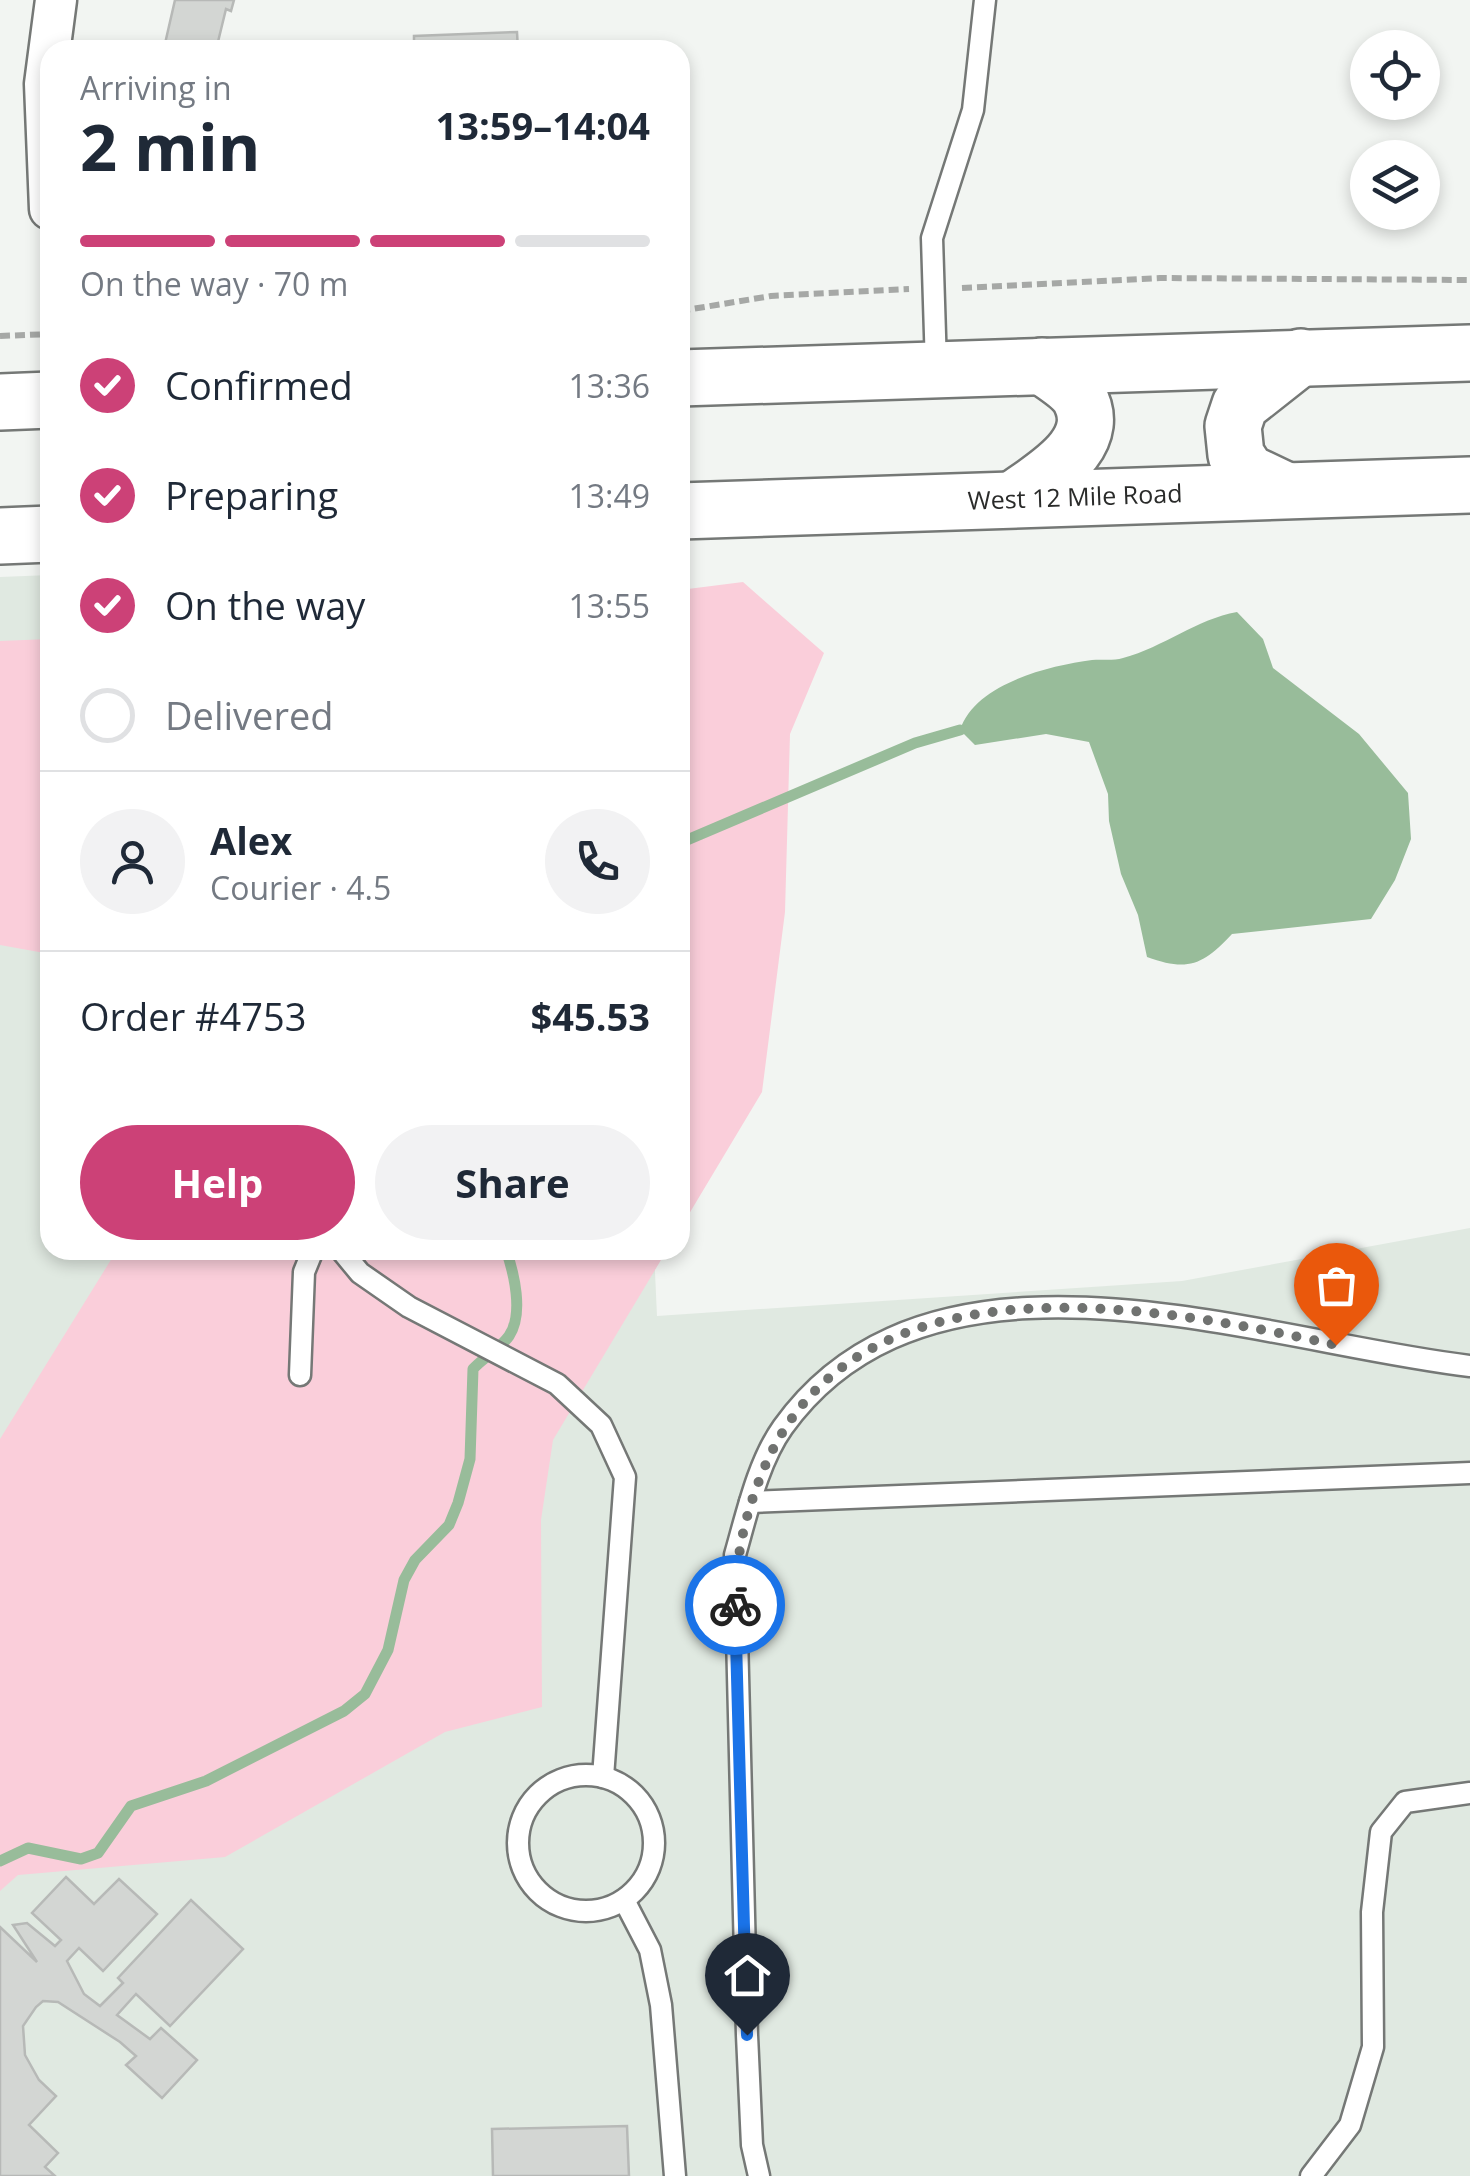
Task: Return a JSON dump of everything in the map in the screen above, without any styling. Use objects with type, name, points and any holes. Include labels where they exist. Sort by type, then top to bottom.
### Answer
[{"type":"main road","points":[[690,378],[1470,353]]},
{"type":"main road","points":[[1285,490],[1247,472],[1236,455],[1233,426],[1240,405],[1301,356]]},
{"type":"main road","points":[[1017,497],[1071,456],[1084,433],[1085,414],[1076,393],[1042,366]]},
{"type":"main road","points":[[0,402],[40,400]]},
{"type":"main road","name":"West 12 Mile Road","points":[[690,511],[1470,484]]},
{"type":"main road","points":[[0,536],[40,534]]},
{"type":"street","points":[[51,40],[56,0]]},
{"type":"lane","points":[[936,369],[932,238],[974,110],[985,0]]},
{"type":"lane","points":[[300,1375],[304,1272],[309,1260]]},
{"type":"lane","points":[[349,1260],[360,1273],[409,1307],[557,1384],[601,1426],[625,1477],[602,1777]]},
{"type":"lane","points":[[758,2176],[752,2145],[736,1697],[736,1554],[750,1502],[781,1430],[818,1385],[871,1348],[922,1324],[987,1312],[1074,1309],[1156,1313],[1470,1366]]},
{"type":"lane","points":[[750,1502],[1470,1472]]},
{"type":"lane","points":[[572,1776],[602,1777],[636,1796],[650,1816],[652,1862],[641,1883],[624,1900],[605,1909],[562,1906],[544,1896],[520,1860],[523,1818],[534,1800],[550,1786],[572,1776]]},
{"type":"lane","points":[[1311,2176],[1350,2125],[1373,2047],[1372,1912],[1381,1832],[1406,1802],[1470,1793]]},
{"type":"lane","points":[[624,1900],[650,1950],[661,2005],[676,2176]]},
{"type":"path","points":[[690,309],[772,296],[1160,278],[1470,280]]},
{"type":"path","points":[[0,336],[40,334]]},
{"type":"shaded area","points":[[40,575],[40,1260],[654,1260],[657,1316],[1182,1281],[1470,1228],[1470,2176],[0,2176],[0,577]]},
{"type":"shaded area","points":[[743,582],[824,653],[790,734],[785,912],[762,1092],[690,1212],[690,589]]},
{"type":"shaded area","points":[[1237,612],[1263,639],[1273,668],[1359,734],[1408,793],[1411,839],[1395,880],[1371,919],[1232,934],[1194,963],[1161,962],[1147,957],[1138,915],[1121,874],[1109,821],[1108,794],[1089,742],[1046,734],[975,745],[960,730],[981,700],[1015,680],[1074,663],[1123,658]]},
{"type":"shaded area","points":[[40,639],[40,952],[0,945],[0,641]]},
{"type":"shaded area","points":[[111,1260],[661,1260],[553,1440],[541,1520],[542,1707],[445,1732],[225,1857],[18,1875],[0,1891],[0,1439]]},
{"type":"building","points":[[175,0],[234,0],[231,11],[226,9],[218,40],[166,40]]},
{"type":"building","points":[[517,32],[517,40],[414,40],[414,36]]},
{"type":"building","points":[[66,1877],[94,1904],[119,1879],[157,1914],[103,1971],[79,1948],[67,1961],[84,1994],[100,2006],[123,1983],[118,1978],[191,1900],[243,1949],[170,2026],[136,1994],[117,2015],[150,2039],[161,2028],[197,2060],[162,2098],[126,2065],[136,2056],[120,2042],[58,2002],[43,2001],[36,2007],[23,2026],[25,2055],[39,2080],[56,2096],[29,2125],[58,2153],[45,2167],[55,2176],[0,2176],[0,1927],[37,1962],[13,1925],[27,1923],[55,1946],[61,1940],[32,1913]]},
{"type":"building","points":[[627,2126],[629,2176],[493,2176],[492,2129]]},
{"type":"waterway","points":[[690,839],[915,743],[960,730]]},
{"type":"waterway","points":[[0,1861],[28,1848],[81,1859],[98,1853],[131,1806],[206,1781],[344,1711],[365,1694],[388,1650],[404,1580],[415,1560],[449,1525],[458,1503],[470,1459],[473,1369],[505,1341],[514,1327],[517,1305],[508,1260]]},
{"type":"way so far","points":[[735,1605],[736,1554],[750,1502],[781,1430],[818,1385],[871,1348],[922,1324],[987,1312],[1074,1309],[1156,1313],[1243,1325],[1336,1345]]},
{"type":"route","points":[[735,1605],[747,2035]]}]
